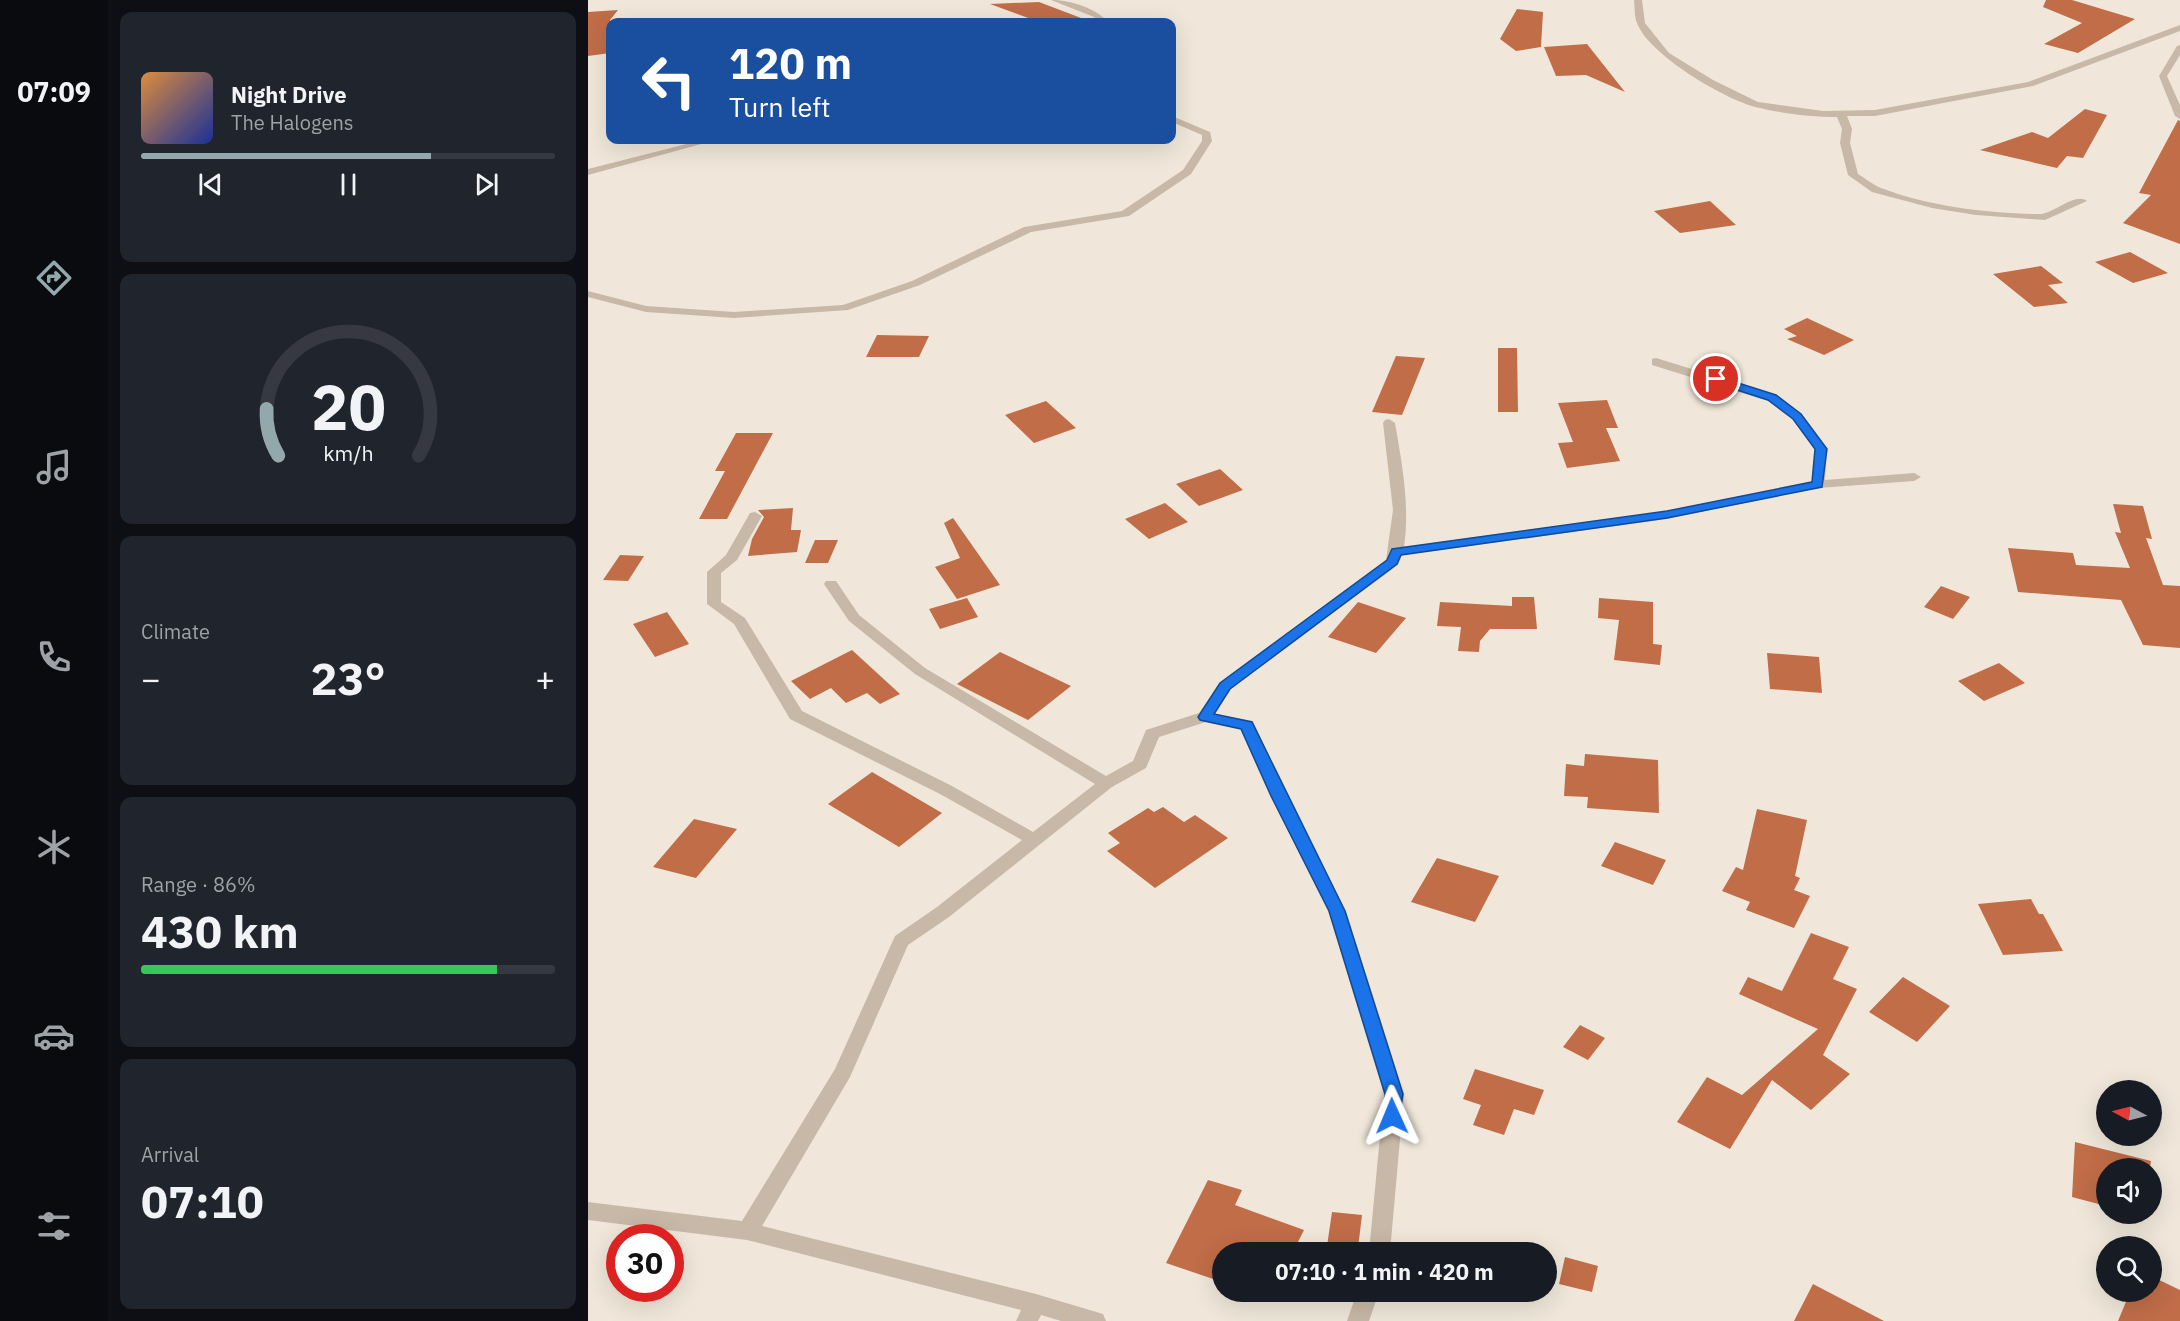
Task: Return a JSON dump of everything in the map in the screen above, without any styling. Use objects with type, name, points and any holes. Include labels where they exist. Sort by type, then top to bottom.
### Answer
[{"type":"street","points":[[1055,0],[1100,18]]},
{"type":"street","points":[[1638,0],[1641,23],[1666,55],[1710,82],[1756,104],[1823,114],[1875,113],[2030,84],[2180,28]]},
{"type":"street","points":[[2180,48],[2163,76],[2180,116]]},
{"type":"street","points":[[1841,114],[1847,129],[1845,143],[1853,175],[1876,190],[1932,205],[1976,212],[2045,218],[2082,201]]},
{"type":"street","points":[[588,294],[646,309],[734,315],[844,308],[916,283],[1028,229],[1125,214],[1187,172],[1207,141],[1207,134],[1176,121]]},
{"type":"street","points":[[588,172],[696,144]]},
{"type":"street","points":[[1656,362],[1772,398],[1797,416],[1821,449],[1818,484]]},
{"type":"street","points":[[1205,717],[1225,686],[1393,562],[1396,552],[1400,503],[1389,423]]},
{"type":"street","points":[[1396,552],[1667,515],[1818,484],[1914,477]]},
{"type":"street","points":[[755,516],[732,557],[714,572],[714,604],[740,621],[796,715],[946,790],[1033,839]]},
{"type":"street","points":[[831,584],[854,618],[920,671],[1106,783]]},
{"type":"street","points":[[747,1231],[843,1072],[901,941],[943,912],[1106,783],[1140,764],[1152,734],[1205,717],[1247,726],[1279,796],[1337,911],[1394,1094],[1381,1242]]},
{"type":"street","points":[[588,1211],[747,1231],[1032,1312],[1095,1321]]},
{"type":"street","points":[[1358,1321],[1365,1302]]},
{"type":"building","points":[[2046,0],[2072,0],[2135,19],[2078,53],[2044,44],[2082,23],[2043,7]]},
{"type":"building","points":[[1039,2],[1081,18],[1028,18],[990,4]]},
{"type":"building","points":[[1517,9],[1543,12],[1541,47],[1516,51],[1500,39]]},
{"type":"building","points":[[618,10],[612,18],[606,18],[606,54],[588,56],[588,12]]},
{"type":"building","points":[[1587,44],[1625,92],[1586,75],[1556,76],[1544,47]]},
{"type":"building","points":[[2085,109],[2107,115],[2083,158],[2067,156],[2057,168],[1980,150],[2032,132],[2048,138]]},
{"type":"building","points":[[2178,120],[2180,121],[2180,244],[2123,223],[2151,195],[2139,193]]},
{"type":"building","points":[[1710,201],[1736,225],[1680,233],[1654,211]]},
{"type":"building","points":[[2130,252],[2168,273],[2133,283],[2095,262]]},
{"type":"building","points":[[2041,266],[2063,283],[2048,285],[2068,303],[2034,307],[1993,274]]},
{"type":"building","points":[[1807,318],[1854,340],[1824,355],[1787,339],[1797,336],[1784,329]]},
{"type":"building","points":[[877,335],[929,336],[919,357],[866,357]]},
{"type":"building","points":[[1498,348],[1517,348],[1518,412],[1498,412]]},
{"type":"building","points":[[1396,356],[1425,358],[1402,415],[1372,412]]},
{"type":"building","points":[[1607,400],[1618,428],[1606,428],[1620,461],[1567,468],[1558,443],[1573,442],[1558,403]]},
{"type":"building","points":[[1046,401],[1076,428],[1034,443],[1005,415]]},
{"type":"building","points":[[736,433],[773,433],[727,519],[699,519],[725,471],[715,471]]},
{"type":"building","points":[[1220,469],[1243,490],[1199,506],[1176,484]]},
{"type":"building","points":[[1165,503],[1188,522],[1149,539],[1125,519]]},
{"type":"building","points":[[2113,504],[2143,506],[2152,539],[2146,538],[2163,585],[2180,586],[2180,648],[2143,645],[2121,600],[2018,592],[2008,548],[2073,553],[2076,565],[2130,568],[2115,532],[2121,533]]},
{"type":"building","points":[[793,508],[791,530],[801,530],[797,552],[748,556],[752,539],[764,517],[758,510]]},
{"type":"building","points":[[953,518],[1000,585],[957,599],[935,567],[960,558],[944,523]]},
{"type":"building","points":[[815,540],[838,540],[828,563],[805,563]]},
{"type":"building","points":[[620,555],[644,556],[628,581],[603,580]]},
{"type":"building","points":[[1941,586],[1970,597],[1953,619],[1924,607]]},
{"type":"building","points":[[1512,597],[1534,597],[1537,629],[1490,629],[1480,641],[1479,652],[1458,651],[1461,627],[1437,626],[1440,602],[1512,606]]},
{"type":"building","points":[[967,598],[978,617],[940,629],[929,609]]},
{"type":"building","points":[[1599,598],[1653,602],[1653,644],[1662,645],[1660,665],[1614,660],[1619,620],[1598,618]]},
{"type":"building","points":[[1358,602],[1406,618],[1376,653],[1328,637]]},
{"type":"building","points":[[667,612],[689,644],[655,657],[633,624]]},
{"type":"building","points":[[852,650],[900,694],[880,704],[867,693],[846,703],[831,688],[810,699],[791,681]]},
{"type":"building","points":[[1000,652],[1071,686],[1028,720],[957,684]]},
{"type":"building","points":[[1767,653],[1819,657],[1822,693],[1770,689]]},
{"type":"building","points":[[1999,663],[2025,683],[1984,701],[1958,681]]},
{"type":"building","points":[[1585,754],[1658,760],[1659,813],[1587,808],[1588,797],[1564,796],[1566,764],[1584,766]]},
{"type":"building","points":[[872,772],[942,813],[899,847],[828,804]]},
{"type":"building","points":[[1163,807],[1184,822],[1195,815],[1228,838],[1155,888],[1107,851],[1120,843],[1108,833],[1148,808],[1154,812]]},
{"type":"building","points":[[1757,809],[1807,820],[1795,876],[1800,878],[1794,890],[1810,896],[1794,928],[1746,910],[1750,902],[1722,891],[1736,867],[1743,870]]},
{"type":"building","points":[[694,819],[737,829],[696,878],[653,867]]},
{"type":"building","points":[[1615,842],[1666,860],[1653,885],[1601,866]]},
{"type":"building","points":[[1437,858],[1499,876],[1475,922],[1411,902]]},
{"type":"building","points":[[2031,899],[2039,914],[2043,914],[2063,951],[2003,955],[1978,904]]},
{"type":"building","points":[[1811,933],[1849,947],[1833,979],[1857,989],[1823,1055],[1850,1074],[1811,1110],[1772,1080],[1730,1149],[1677,1122],[1707,1077],[1742,1095],[1818,1029],[1739,994],[1748,977],[1782,991]]},
{"type":"building","points":[[1903,977],[1950,1006],[1917,1042],[1869,1012]]},
{"type":"building","points":[[1580,1025],[1605,1038],[1588,1060],[1563,1047]]},
{"type":"building","points":[[1475,1069],[1544,1090],[1534,1115],[1514,1109],[1504,1135],[1473,1125],[1481,1105],[1463,1099]]},
{"type":"building","points":[[2075,1142],[2139,1158],[2096,1158],[2096,1203],[2072,1197]]},
{"type":"building","points":[[1208,1180],[1242,1190],[1235,1205],[1304,1230],[1298,1242],[1212,1242],[1212,1279],[1166,1263]]},
{"type":"building","points":[[1332,1212],[1362,1215],[1359,1242],[1328,1242]]},
{"type":"building","points":[[1565,1257],[1598,1266],[1592,1292],[1559,1284]]},
{"type":"building","points":[[2162,1281],[2180,1290],[2180,1321],[2118,1321],[2126,1302],[2162,1302]]},
{"type":"building","points":[[1813,1284],[1884,1321],[1794,1321]]},
{"type":"route","points":[[1392,1116],[1394,1094],[1337,911],[1279,796],[1247,726],[1205,717],[1225,686],[1393,562],[1396,552],[1667,515],[1818,484],[1821,449],[1797,416],[1772,398],[1716,379]]}]
